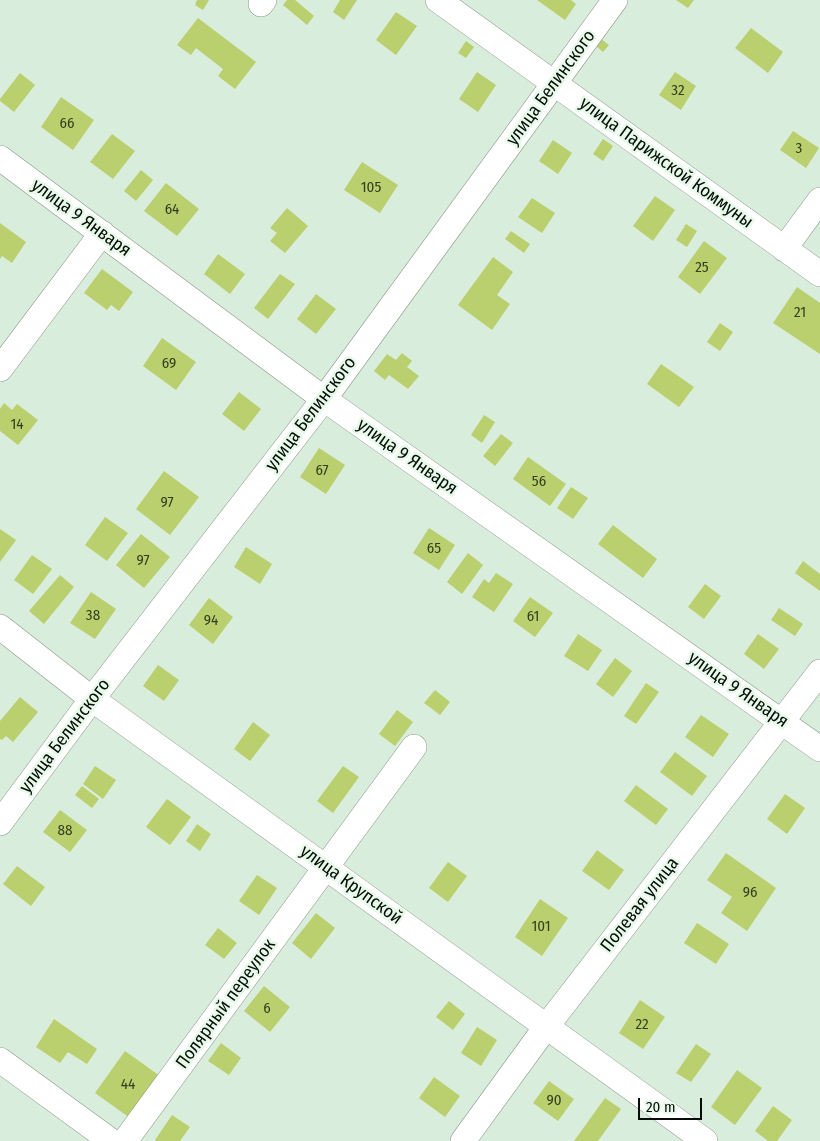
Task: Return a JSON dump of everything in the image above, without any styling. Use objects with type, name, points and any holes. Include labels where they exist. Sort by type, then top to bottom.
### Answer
[{"type":"street","name":"улица Парижской Коммуны","points":[[438,0],[820,274]]},
{"type":"street","name":"улица Белинского","points":[[0,823],[92,698],[324,399],[615,0]]},
{"type":"street","name":"улица 9 Января","points":[[0,158],[324,399],[820,749]]},
{"type":"street","points":[[784,248],[820,200]]},
{"type":"street","points":[[0,369],[102,233]]},
{"type":"street","name":"улица Крупской","points":[[0,627],[92,698],[704,1141]]},
{"type":"street","name":"Полевая улица","points":[[463,1141],[546,1027],[820,672]]},
{"type":"street","name":"Полярный переулок","points":[[125,1141],[414,747]]},
{"type":"street","points":[[0,1060],[111,1141]]},
{"type":"building","points":[[197,0],[209,0],[203,10],[195,5]]},
{"type":"building","points":[[287,0],[295,0],[314,16],[307,25],[283,5]]},
{"type":"building","points":[[340,0],[357,0],[344,20],[333,12]]},
{"type":"building","points":[[537,0],[571,0],[576,4],[565,20]]},
{"type":"building","points":[[676,0],[694,0],[688,8]]},
{"type":"building","points":[[396,12],[417,26],[396,55],[376,40]]},
{"type":"building","points":[[198,18],[256,62],[235,89],[218,76],[223,69],[196,48],[191,55],[177,45]]},
{"type":"building","points":[[751,28],[783,52],[768,73],[735,48]]},
{"type":"building","points":[[601,39],[609,45],[603,52],[595,45]]},
{"type":"building","points":[[466,41],[474,47],[466,58],[458,53]]},
{"type":"building","points":[[477,72],[496,85],[478,112],[459,99]]},
{"type":"building","points":[[675,72],[696,86],[681,110],[659,95]]},
{"type":"building","points":[[20,73],[35,85],[14,112],[0,99]]},
{"type":"building","points":[[61,97],[94,120],[73,150],[41,127]]},
{"type":"building","points":[[793,131],[819,148],[806,168],[780,150]]},
{"type":"building","points":[[112,134],[135,151],[113,179],[90,162]]},
{"type":"building","points":[[603,139],[613,146],[603,161],[593,154]]},
{"type":"building","points":[[553,140],[572,153],[558,174],[539,161]]},
{"type":"building","points":[[362,162],[398,185],[380,213],[344,190]]},
{"type":"building","points":[[141,170],[153,180],[136,201],[124,191]]},
{"type":"building","points":[[166,183],[199,209],[177,236],[144,211]]},
{"type":"building","points":[[655,196],[675,210],[653,241],[633,226]]},
{"type":"building","points":[[532,198],[555,213],[542,233],[518,217]]},
{"type":"building","points":[[287,208],[308,226],[285,253],[270,241],[277,233],[270,228]]},
{"type":"building","points":[[0,223],[26,242],[12,263],[2,256],[0,259]]},
{"type":"building","points":[[686,224],[697,231],[687,247],[676,240]]},
{"type":"building","points":[[511,231],[530,244],[524,253],[505,239]]},
{"type":"building","points":[[704,241],[727,258],[700,294],[678,277]]},
{"type":"building","points":[[218,254],[245,274],[230,294],[204,274]]},
{"type":"building","points":[[493,257],[513,272],[497,295],[510,304],[492,330],[458,305]]},
{"type":"building","points":[[102,269],[133,292],[119,311],[111,305],[107,310],[84,293]]},
{"type":"building","points":[[280,274],[295,284],[268,319],[254,308]]},
{"type":"building","points":[[797,287],[820,303],[820,354],[773,323]]},
{"type":"building","points":[[316,294],[336,309],[316,334],[297,319]]},
{"type":"building","points":[[720,323],[733,332],[720,351],[707,342]]},
{"type":"building","points":[[162,338],[196,362],[176,390],[143,366]]},
{"type":"building","points":[[402,353],[412,361],[407,367],[419,376],[408,389],[389,375],[385,380],[374,371],[387,354],[396,360]]},
{"type":"building","points":[[661,364],[694,387],[679,407],[647,384]]},
{"type":"building","points":[[239,392],[261,409],[244,431],[222,414]]},
{"type":"building","points":[[4,403],[12,410],[17,404],[38,420],[18,445],[0,431],[0,409]]},
{"type":"building","points":[[484,415],[495,422],[482,443],[471,435]]},
{"type":"building","points":[[501,434],[513,443],[495,466],[483,456]]},
{"type":"building","points":[[319,448],[345,465],[326,494],[300,477]]},
{"type":"building","points":[[528,457],[566,484],[550,506],[513,479]]},
{"type":"building","points":[[164,471],[199,497],[170,535],[136,509]]},
{"type":"building","points":[[571,487],[588,498],[573,519],[557,508]]},
{"type":"building","points":[[105,517],[128,533],[107,561],[85,545]]},
{"type":"building","points":[[613,525],[657,559],[643,578],[598,544]]},
{"type":"building","points":[[429,528],[455,545],[439,570],[413,553]]},
{"type":"building","points":[[0,529],[16,540],[0,562]]},
{"type":"building","points":[[141,534],[170,557],[144,588],[116,565]]},
{"type":"building","points":[[246,547],[272,564],[260,584],[234,567]]},
{"type":"building","points":[[468,553],[483,565],[462,594],[447,582]]},
{"type":"building","points":[[32,555],[52,569],[33,594],[14,580]]},
{"type":"building","points":[[803,561],[820,574],[820,591],[795,573]]},
{"type":"building","points":[[496,573],[513,584],[494,612],[472,597],[484,579],[489,583]]},
{"type":"building","points":[[60,575],[74,587],[44,624],[29,611]]},
{"type":"building","points":[[705,584],[721,596],[704,619],[688,607]]},
{"type":"building","points":[[91,592],[116,609],[95,639],[70,623]]},
{"type":"building","points":[[530,597],[553,613],[535,637],[513,621]]},
{"type":"building","points":[[209,598],[233,617],[213,644],[189,625]]},
{"type":"building","points":[[779,608],[803,624],[795,636],[771,620]]},
{"type":"building","points":[[578,634],[602,650],[588,671],[564,656]]},
{"type":"building","points":[[758,634],[779,649],[764,669],[744,654]]},
{"type":"building","points":[[615,658],[632,671],[613,697],[596,684]]},
{"type":"building","points":[[158,665],[179,680],[164,701],[143,686]]},
{"type":"building","points":[[646,683],[659,692],[636,724],[624,716]]},
{"type":"building","points":[[435,690],[450,702],[440,715],[424,703]]},
{"type":"building","points":[[20,697],[38,712],[13,742],[6,736],[2,740],[0,739],[0,721]]},
{"type":"building","points":[[397,710],[413,722],[395,746],[379,734]]},
{"type":"building","points":[[701,715],[729,734],[713,757],[685,737]]},
{"type":"building","points":[[253,722],[270,735],[250,761],[234,749]]},
{"type":"building","points":[[675,752],[707,776],[692,796],[660,772]]},
{"type":"building","points":[[95,766],[116,780],[103,799],[83,784]]},
{"type":"building","points":[[343,766],[359,777],[333,813],[317,801]]},
{"type":"building","points":[[636,785],[668,809],[656,825],[624,801]]},
{"type":"building","points":[[82,786],[99,799],[92,808],[75,795]]},
{"type":"building","points":[[785,794],[805,808],[787,834],[767,819]]},
{"type":"building","points":[[167,799],[191,817],[170,845],[146,827]]},
{"type":"building","points":[[60,810],[87,830],[70,852],[43,832]]},
{"type":"building","points":[[197,824],[211,834],[200,851],[186,841]]},
{"type":"building","points":[[597,850],[624,870],[609,890],[582,871]]},
{"type":"building","points":[[726,853],[776,888],[747,931],[721,913],[732,897],[707,880]]},
{"type":"building","points":[[448,862],[467,876],[448,902],[429,888]]},
{"type":"building","points":[[17,866],[45,887],[31,906],[3,884]]},
{"type":"building","points":[[257,875],[277,888],[259,915],[239,901]]},
{"type":"building","points":[[540,899],[568,918],[542,956],[515,937]]},
{"type":"building","points":[[316,913],[335,928],[311,959],[292,943]]},
{"type":"building","points":[[697,923],[729,944],[716,964],[684,943]]},
{"type":"building","points":[[218,928],[237,943],[224,959],[205,945]]},
{"type":"building","points":[[264,986],[290,1007],[270,1032],[244,1011]]},
{"type":"building","points":[[640,1000],[665,1017],[643,1049],[619,1033]]},
{"type":"building","points":[[449,1001],[465,1014],[453,1030],[436,1017]]},
{"type":"building","points":[[54,1019],[97,1049],[87,1064],[68,1052],[60,1063],[36,1047]]},
{"type":"building","points":[[477,1027],[497,1040],[481,1066],[461,1053]]},
{"type":"building","points":[[221,1043],[241,1058],[229,1075],[208,1061]]},
{"type":"building","points":[[696,1044],[711,1054],[691,1082],[676,1073]]},
{"type":"building","points":[[125,1051],[160,1076],[130,1118],[95,1093]]},
{"type":"building","points":[[737,1070],[762,1088],[735,1125],[711,1107]]},
{"type":"building","points":[[434,1077],[460,1096],[445,1117],[419,1098]]},
{"type":"building","points":[[549,1081],[574,1099],[558,1121],[533,1103]]},
{"type":"building","points":[[605,1098],[621,1109],[598,1141],[574,1141]]},
{"type":"building","points":[[773,1106],[792,1120],[777,1141],[768,1141],[755,1131]]},
{"type":"building","points":[[172,1115],[190,1127],[180,1141],[156,1141],[155,1140]]}]
